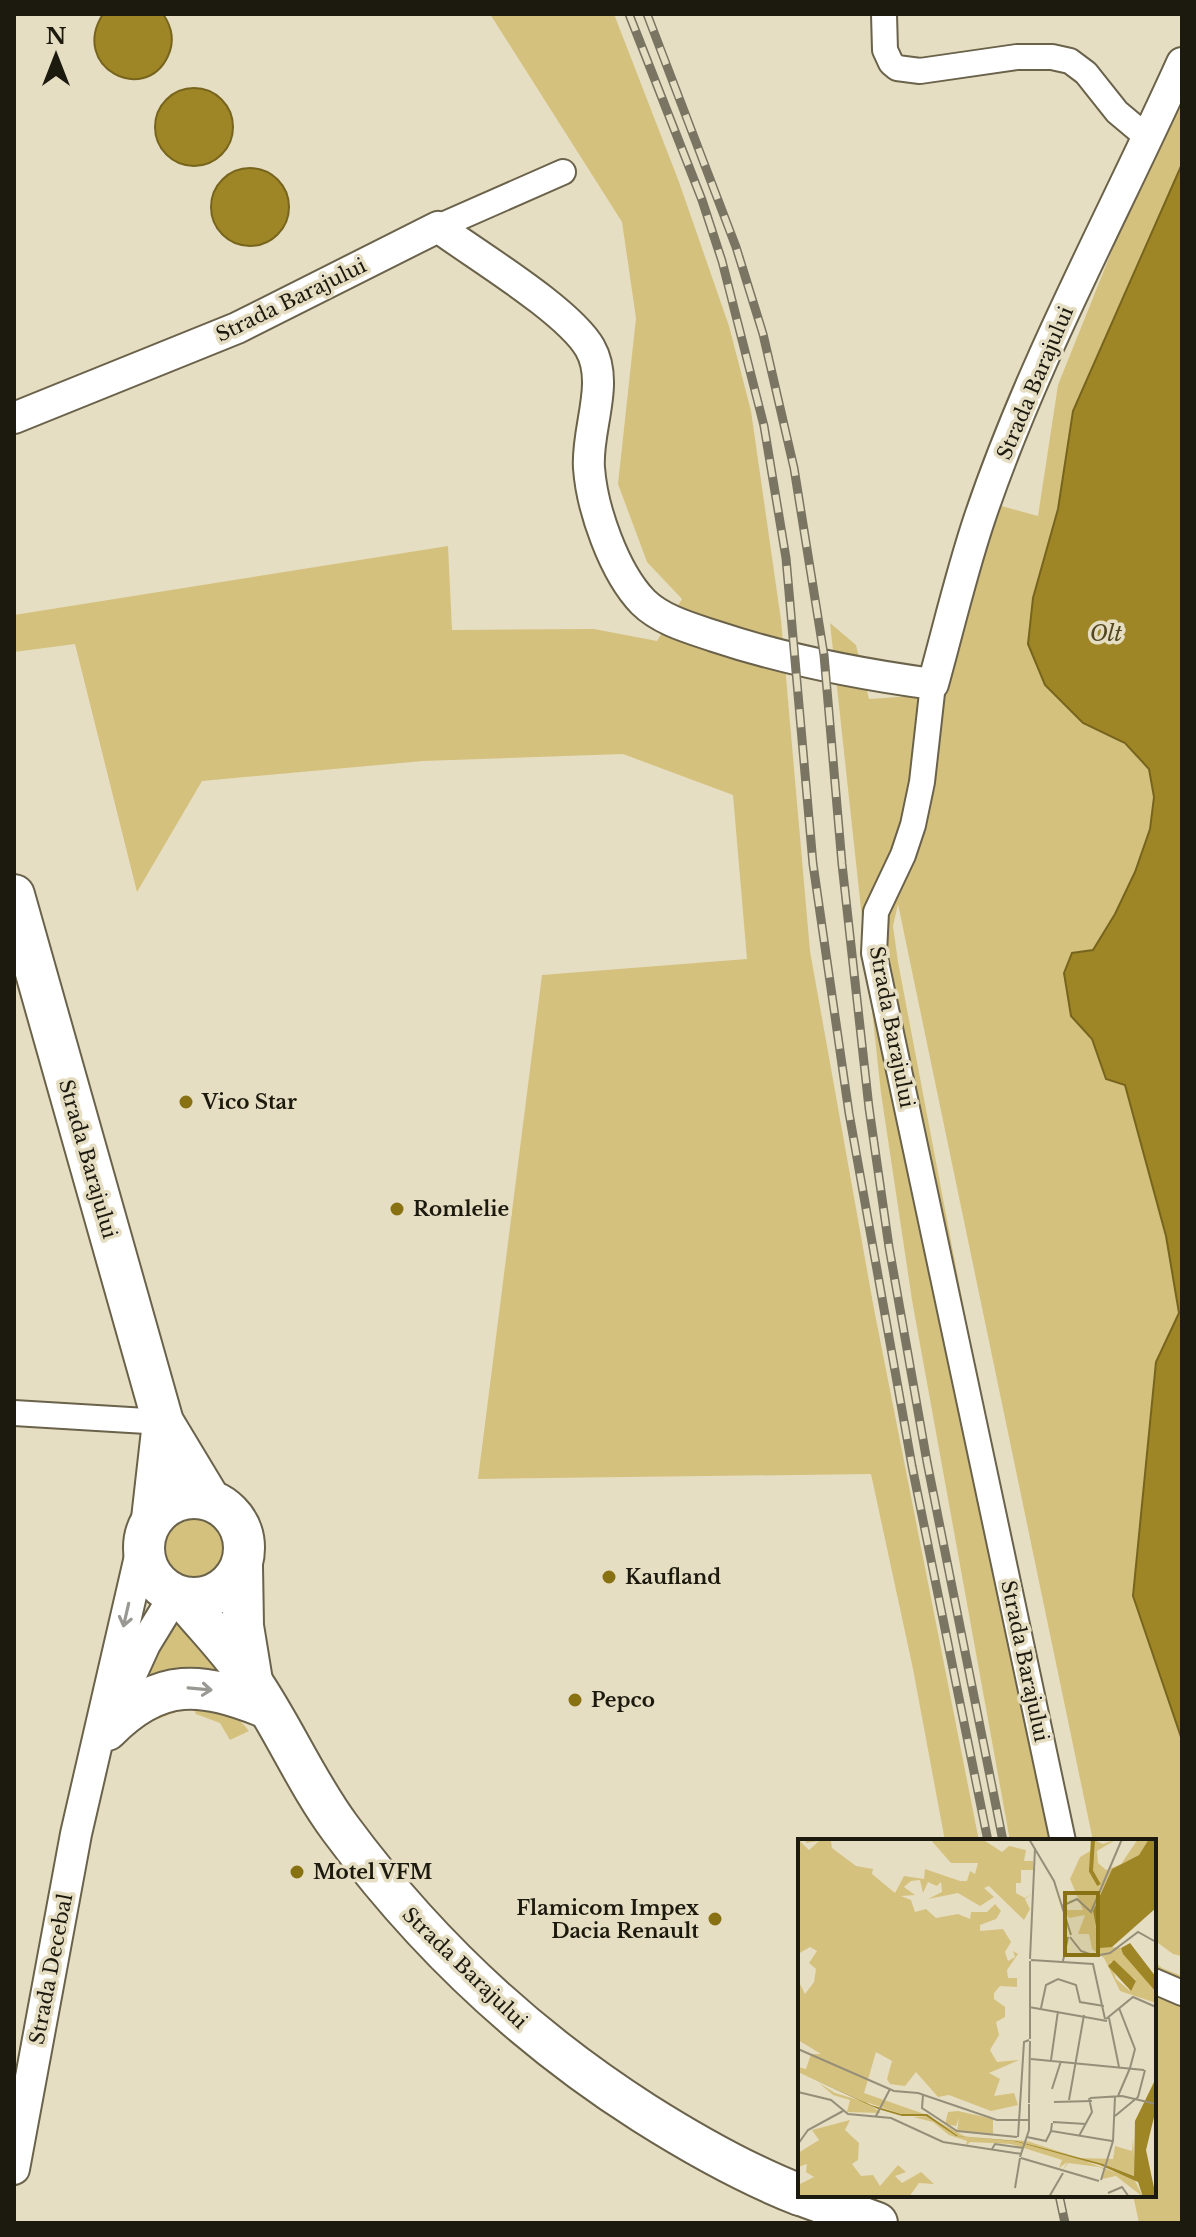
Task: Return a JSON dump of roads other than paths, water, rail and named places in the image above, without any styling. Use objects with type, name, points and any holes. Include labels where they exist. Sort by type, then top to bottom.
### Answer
[{"type":"highway","name":"Strada Barajului","points":[[14,895],[163,1422],[210,1500]]},
{"type":"highway","name":"Strada Barajului","points":[[148,1529],[163,1422]]},
{"type":"highway","points":[[194,1497],[210,1500],[223,1506],[241,1529],[245,1544],[242,1566],[224,1589],[211,1596],[197,1599],[179,1596],[160,1586],[149,1572],[144,1556],[148,1529],[163,1508],[177,1500],[194,1497]]},
{"type":"highway","name":"Strada Barajului","points":[[242,1566],[243,1626],[260,1695]]},
{"type":"highway","name":"Strada Barajului","points":[[179,1596],[260,1695],[338,1825],[389,1891],[458,1966],[542,2041],[603,2087],[674,2132],[798,2194]]},
{"type":"highway","points":[[107,1730],[125,1712],[157,1693],[196,1687],[260,1695]]},
{"type":"highway","name":"Strada Barajului","points":[[806,2197],[877,2223]]},
{"type":"street","points":[[884,14],[885,50],[897,68],[920,71],[1017,57],[1052,57],[1070,61],[1086,73],[1117,112],[1148,138]]},
{"type":"street","name":"Strada Barajului","points":[[1063,1839],[874,953],[876,912],[903,855],[913,825],[922,782],[933,684],[979,520],[1041,363],[1182,63]]},
{"type":"street","name":"Strada Barajului","points":[[14,418],[237,328],[438,227],[563,172]]},
{"type":"street","points":[[438,227],[552,309],[591,349],[597,377],[589,442],[593,497],[616,562],[644,603],[676,623],[764,652],[852,673],[933,684]]},
{"type":"street","points":[[14,1413],[163,1422]]},
{"type":"street","name":"Strada Decebal","points":[[14,2169],[74,1848],[148,1529]]},
{"type":"street","name":"Strada Decebal","points":[[91,1770],[145,1644],[179,1596]]},
{"type":"street","points":[[1156,1982],[1182,1993]]},
{"type":"water","points":[[103,14],[163,14],[172,40],[168,56],[157,71],[143,78],[128,79],[114,74],[103,64],[96,50],[95,33]]},
{"type":"water","points":[[186,88],[202,88],[216,94],[227,105],[233,127],[227,149],[216,160],[202,166],[186,166],[172,160],[161,149],[155,135],[155,119],[161,105],[172,94]]},
{"type":"water","name":"Olt","points":[[1182,164],[1182,1740],[1133,1596],[1156,1362],[1179,1313],[1166,1236],[1125,1085],[1106,1079],[1092,1039],[1071,1016],[1064,973],[1072,953],[1093,950],[1115,914],[1135,872],[1150,829],[1154,797],[1149,769],[1125,743],[1083,723],[1045,685],[1028,644],[1033,598],[1058,509],[1073,411]]},
{"type":"water","points":[[250,168],[265,171],[278,179],[286,192],[289,207],[286,222],[278,235],[265,243],[250,246],[235,243],[222,235],[214,222],[211,207],[214,192],[222,179],[235,171]]},
{"type":"railway","points":[[629,14],[702,200],[722,261],[764,426],[786,558],[813,864],[849,1113],[912,1466],[988,1839]]},
{"type":"railway","points":[[647,14],[736,247],[763,334],[794,468],[824,655],[842,864],[869,1108],[889,1247],[927,1462],[1003,1839]]},
{"type":"railway","points":[[1059,2197],[1065,2223]]},
{"type":"place","name":"Vico Star","points":[[186,1102]]},
{"type":"place","name":"Romlelie","points":[[397,1209]]},
{"type":"place","name":"Kaufland","points":[[609,1577]]},
{"type":"place","name":"Pepco","points":[[575,1700]]},
{"type":"place","name":"Motel VFM","points":[[297,1872]]},
{"type":"place","name":"Flamicom Impex Dacia Renault","points":[[715,1919]]}]
